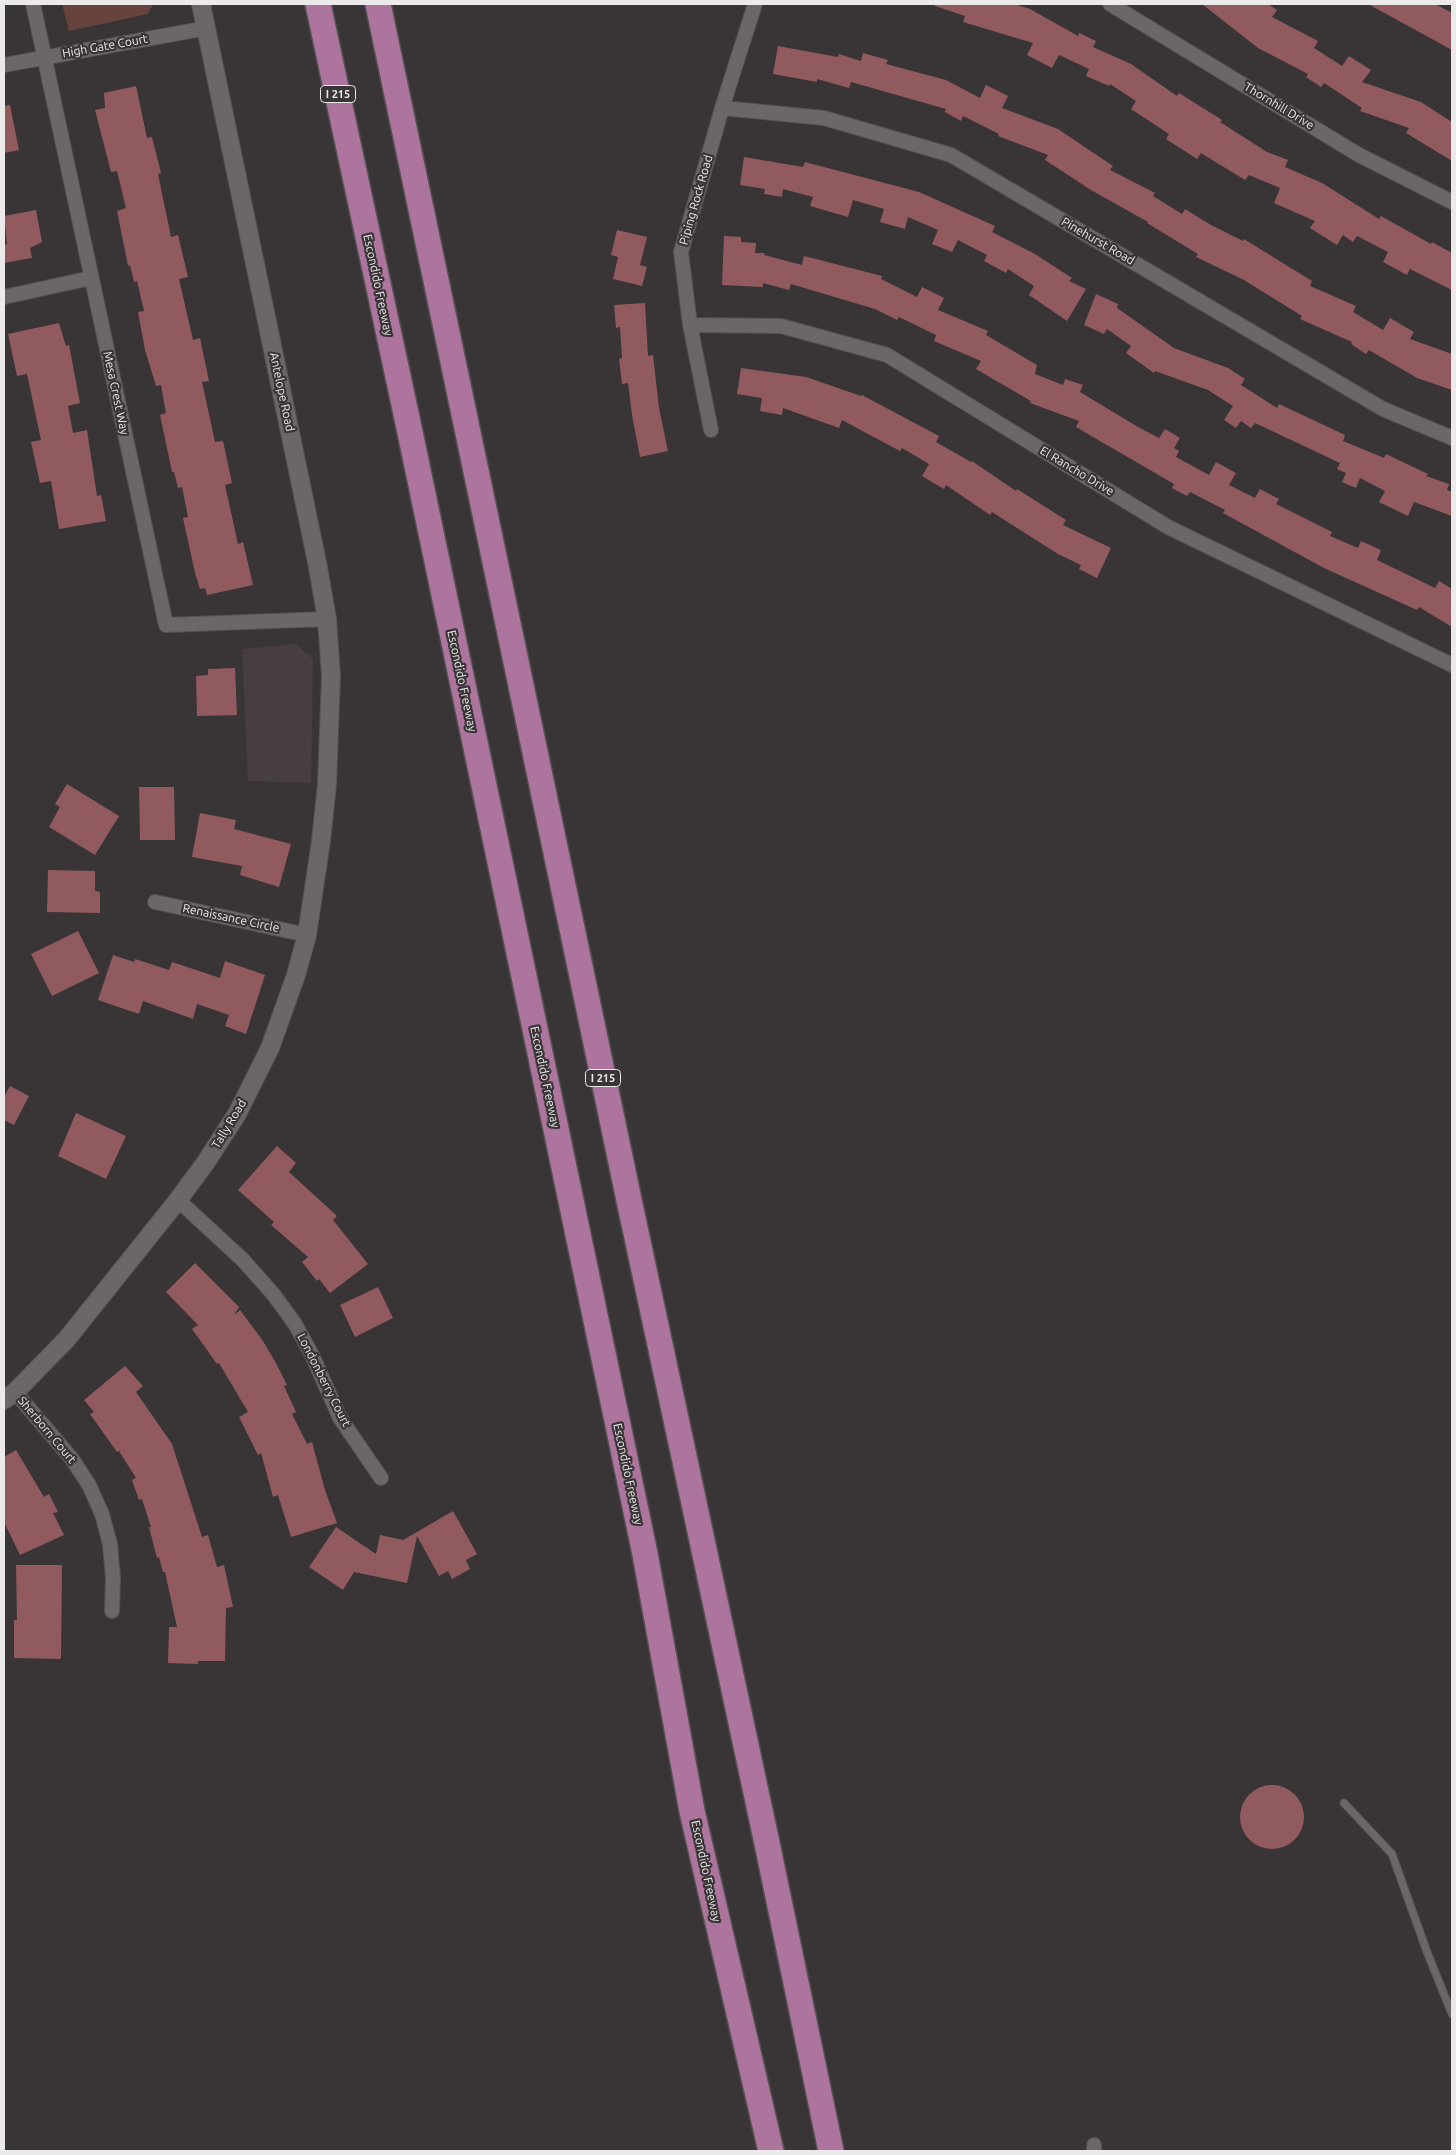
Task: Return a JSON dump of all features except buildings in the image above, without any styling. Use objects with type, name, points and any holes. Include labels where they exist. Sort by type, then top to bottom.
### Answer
[{"type":"highway","name":"Escondido Freeway","points":[[318,4],[416,457],[645,1554],[692,1811],[771,2151]]},
{"type":"highway","name":"I 215","points":[[378,4],[626,1191],[768,1848],[831,2151]]},
{"type":"street","name":"Mesa Crest Way","points":[[32,4],[166,625],[327,619]]},
{"type":"street","name":"Antelope Road","points":[[201,4],[317,562],[327,619],[331,676],[327,785]]},
{"type":"street","name":"Piping Rock Road","points":[[711,430],[690,325],[681,252],[754,4]]},
{"type":"street","name":"Thornhill Drive","points":[[1110,4],[1360,156],[1452,202]]},
{"type":"street","name":"High Gate Court","points":[[4,65],[207,28]]},
{"type":"street","name":"Pinehurst Road","points":[[722,108],[824,118],[952,155],[1383,409],[1452,438]]},
{"type":"street","points":[[4,297],[91,278]]},
{"type":"street","name":"El Rancho Drive","points":[[690,325],[781,326],[887,355],[1168,527],[1452,665]]},
{"type":"street","name":"Tally Road","points":[[9,1396],[66,1340],[178,1200],[206,1162],[237,1114],[270,1048],[296,975],[307,935],[327,785]]},
{"type":"street","name":"Renaissance Circle","points":[[155,902],[307,935]]},
{"type":"street","name":"Londonberry Court","points":[[178,1200],[242,1260],[274,1295],[295,1324],[312,1355],[340,1418],[381,1478]]},
{"type":"street","name":"Sherborn Court","points":[[9,1396],[72,1459],[89,1486],[102,1514],[110,1544],[113,1578],[112,1611]]},
{"type":"lane","points":[[1344,1803],[1392,1854],[1427,1952],[1452,2014]]},
{"type":"shaded area","points":[[62,4],[153,4],[148,14],[69,31]]},
{"type":"shaded area","points":[[296,644],[313,659],[311,783],[248,781],[242,649]]}]
